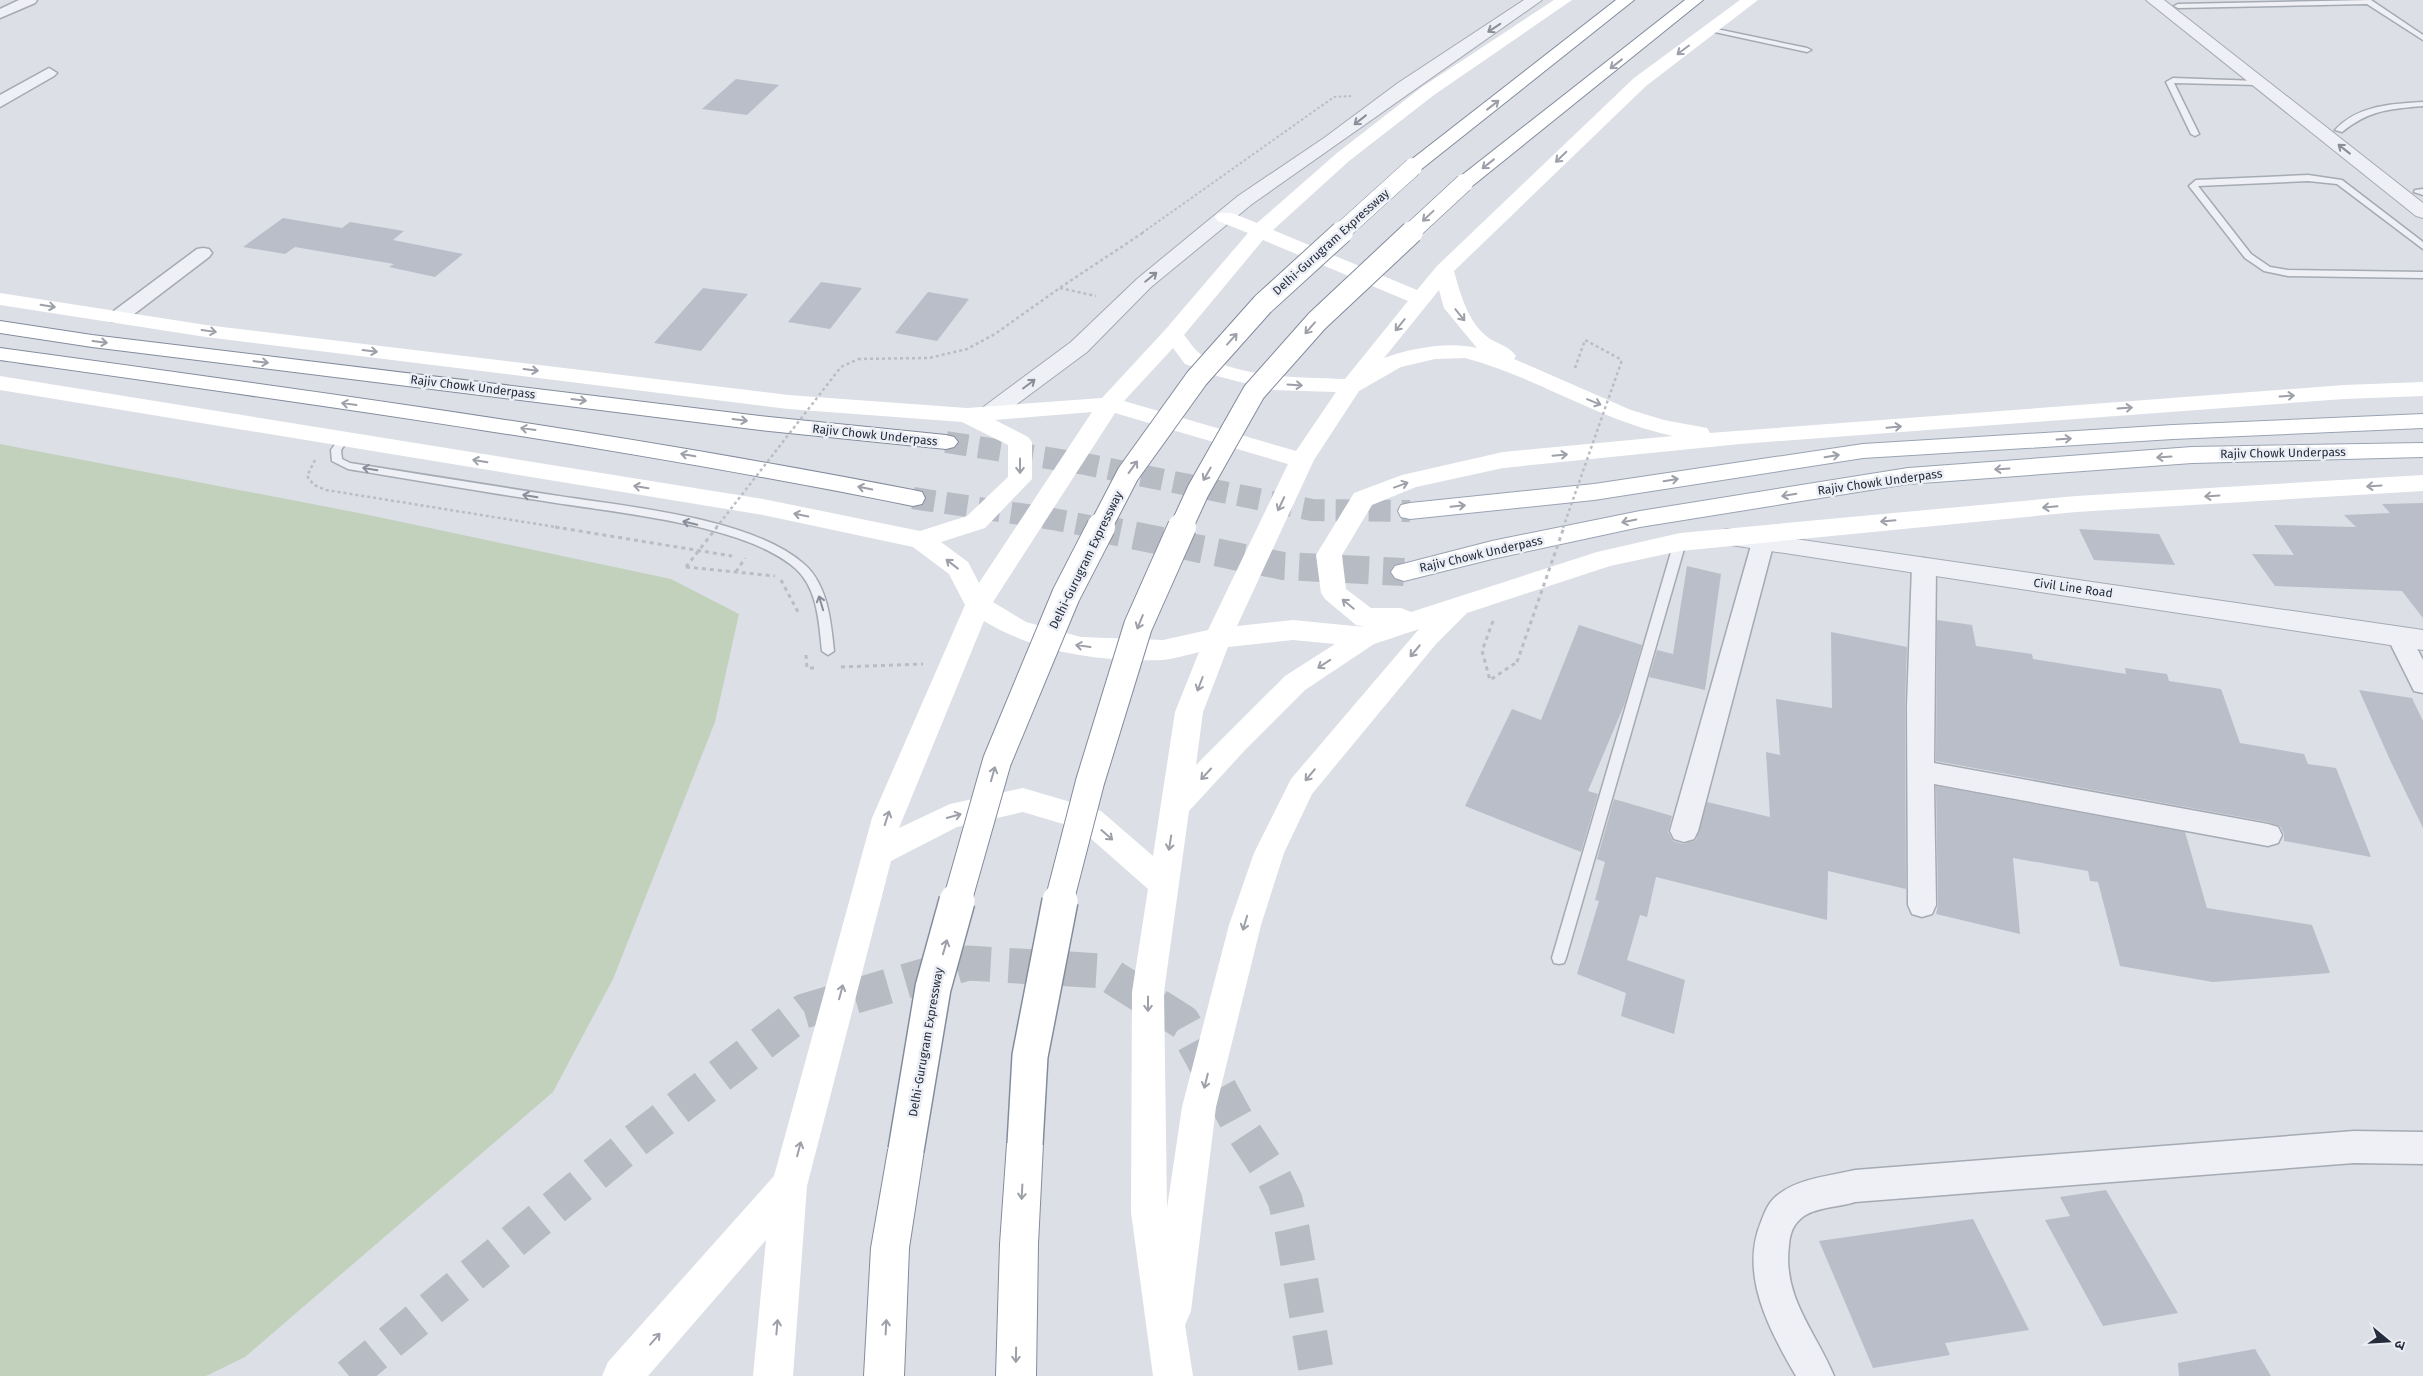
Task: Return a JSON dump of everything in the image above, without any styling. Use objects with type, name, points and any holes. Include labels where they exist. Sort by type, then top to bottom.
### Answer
[{"type":"main road","points":[[772,1376],[789,1186],[879,853],[886,818],[978,605],[1109,404],[1173,335],[1260,231],[1343,157],[1428,91],[1564,0]]},
{"type":"main road","name":"Delhi-Gurugram Expressway","points":[[884,1376],[890,1248],[933,988],[997,761],[1066,595],[1128,474],[1197,378],[1262,304],[1413,167],[1626,0]]},
{"type":"main road","points":[[1016,1376],[1019,1244],[1030,1056],[1063,884],[1090,782],[1138,626],[1198,491],[1254,392],[1317,321],[1464,183],[1694,0]]},
{"type":"main road","points":[[1173,1376],[1156,1266],[1149,1202],[1148,992],[1189,712],[1218,638],[1302,460],[1351,386],[1444,270],[1640,82],[1750,0]]},
{"type":"main road","points":[[1225,217],[1421,299]]},
{"type":"main road","points":[[1444,270],[1454,308],[1482,342],[1567,391]]},
{"type":"main road","points":[[0,299],[206,331],[788,402],[978,414],[1109,404],[1302,460]]},
{"type":"main road","name":"Rajiv Chowk Underpass","points":[[0,327],[102,343],[760,423],[946,442]]},
{"type":"main road","points":[[1173,335],[1193,359],[1225,371],[1271,383],[1351,386],[1394,362],[1435,353],[1466,352],[1500,361],[1629,416],[1686,432],[1740,437]]},
{"type":"main road","points":[[0,354],[604,440],[808,476],[913,498]]},
{"type":"main road","points":[[0,383],[763,507],[921,540],[959,568],[978,605],[1017,629],[1081,647],[1163,650],[1218,638],[1292,630],[1365,637]]},
{"type":"main road","points":[[1427,616],[1365,618],[1334,593],[1329,555],[1363,499],[1410,481],[1503,460],[1740,437],[2086,410],[2423,389]]},
{"type":"main road","points":[[921,540],[976,522],[1020,478],[1020,442],[978,414]]},
{"type":"main road","name":"Rajiv Chowk Underpass","points":[[1410,511],[1594,492],[1863,452],[2173,432],[2423,422]]},
{"type":"main road","name":"Rajiv Chowk Underpass","points":[[1404,572],[1492,550],[1640,519],[1908,476],[2192,455],[2423,450]]},
{"type":"main road","points":[[1175,807],[1236,741],[1295,683],[1365,637],[1606,558],[1680,542],[1722,537],[2076,504],[2423,483]]},
{"type":"main road","points":[[1168,1345],[1199,1107],[1244,925],[1270,853],[1301,787],[1427,637],[1462,604]]},
{"type":"main road","points":[[879,853],[950,816],[1023,800],[1090,820],[1164,885]]},
{"type":"main road","points":[[622,1376],[789,1186]]},
{"type":"street","points":[[0,14],[30,0]]},
{"type":"street","points":[[978,414],[1079,347],[1144,284],[1245,200],[1330,142],[1381,103],[1534,0]]},
{"type":"street","points":[[2154,0],[2423,212]]},
{"type":"street","points":[[2175,3],[2421,193]]},
{"type":"street","points":[[0,102],[49,72]]},
{"type":"street","points":[[118,317],[203,254]]},
{"type":"street","name":"Civil Line Road","points":[[1722,537],[2411,638]]},
{"type":"street","points":[[1684,831],[1763,542]]},
{"type":"street","points":[[1922,905],[1920,771],[1924,566]]},
{"type":"street","points":[[2411,638],[2423,684]]},
{"type":"street","points":[[1920,771],[2268,836]]},
{"type":"street","points":[[1816,1376],[1786,1323],[1772,1286],[1770,1249],[1777,1219],[1796,1202],[1855,1186],[2354,1147],[2423,1148]]},
{"type":"lane","points":[[2175,3],[2368,1],[2423,38]]},
{"type":"lane","points":[[1710,29],[1807,50]]},
{"type":"lane","points":[[2195,134],[2170,82],[2173,80],[2258,83]]},
{"type":"lane","points":[[2340,130],[2354,116],[2374,108],[2423,104]]},
{"type":"lane","points":[[2423,246],[2339,182],[2308,178],[2196,183],[2193,186],[2248,256],[2267,269],[2288,273],[2423,276]]},
{"type":"lane","points":[[336,438],[337,461],[348,466],[686,522],[752,538],[793,560],[810,578],[822,602],[828,651]]},
{"type":"lane","points":[[1559,958],[1680,542]]},
{"type":"path","points":[[336,438],[307,476],[314,486],[326,490],[745,558],[736,572],[686,566],[841,367],[858,359],[927,359],[970,348],[988,338],[1176,212],[1334,97],[1347,95],[1381,103]]},
{"type":"path","points":[[1504,590],[1482,651],[1490,680],[1517,662],[1622,360],[1585,340]]},
{"type":"green space","points":[[0,444],[364,514],[671,579],[739,614],[715,722],[613,979],[553,1092],[245,1357],[206,1376],[0,1376]]},
{"type":"building","points":[[736,79],[779,85],[747,115],[702,109]]},
{"type":"building","points":[[283,218],[342,228],[350,222],[404,231],[393,240],[463,254],[435,277],[389,267],[394,264],[295,247],[285,254],[243,247]]},
{"type":"building","points":[[821,282],[862,288],[830,329],[788,322]]},
{"type":"building","points":[[703,288],[748,294],[701,351],[654,343]]},
{"type":"building","points":[[928,292],[969,299],[937,341],[895,333]]},
{"type":"building","points":[[2423,503],[2423,618],[2402,591],[2275,586],[2252,554],[2294,555],[2274,525],[2356,527],[2344,515],[2390,513],[2382,504]]},
{"type":"building","points":[[2079,529],[2159,534],[2175,565],[2094,560]]},
{"type":"building","points":[[1687,566],[1721,574],[1705,690],[1649,677],[1657,650],[1673,654]]},
{"type":"building","points":[[1937,620],[1972,625],[1976,646],[2032,654],[2033,659],[2126,674],[2125,668],[2167,674],[2169,681],[2221,689],[2240,743],[2304,754],[2308,764],[2336,768],[2371,857],[2284,841],[2284,834],[2280,826],[2268,822],[1936,761]]},
{"type":"building","points":[[1579,625],[1642,645],[1625,703],[1588,791],[1598,794],[1581,852],[1465,806],[1512,709],[1541,720]]},
{"type":"building","points":[[1831,632],[1907,647],[1905,706],[1906,889],[1828,871],[1827,920],[1656,877],[1647,917],[1640,915],[1627,960],[1685,980],[1674,1034],[1621,1016],[1626,993],[1577,974],[1599,901],[1595,900],[1605,862],[1597,859],[1614,799],[1672,816],[1668,832],[1673,841],[1683,844],[1696,840],[1707,802],[1770,817],[1766,752],[1780,755],[1776,699],[1832,708]]},
{"type":"building","points":[[2359,690],[2412,698],[2423,721],[2423,828],[2390,760]]},
{"type":"building","points":[[1936,786],[2185,832],[2207,908],[2312,925],[2330,973],[2213,982],[2120,966],[2098,882],[2090,881],[2088,871],[2013,858],[2020,934],[1936,914],[1938,905]]},
{"type":"building","points":[[2106,1190],[2178,1313],[2103,1326],[2045,1220],[2070,1216],[2060,1197]]},
{"type":"building","points":[[1973,1219],[2029,1330],[1945,1343],[1950,1355],[1873,1368],[1819,1241]]},
{"type":"building","points":[[2255,1349],[2271,1376],[2179,1376],[2178,1363]]},
{"type":"tunnel","points":[[946,442],[1085,464],[1312,510],[1410,511]]},
{"type":"tunnel","points":[[913,498],[1053,519],[1099,528]]},
{"type":"tunnel","points":[[1093,527],[1283,566],[1404,572]]},
{"type":"tunnel","points":[[349,1376],[635,1141],[804,1011],[968,963],[1103,971],[1183,1022],[1238,1123],[1274,1178],[1285,1200],[1292,1229],[1317,1376]]}]
